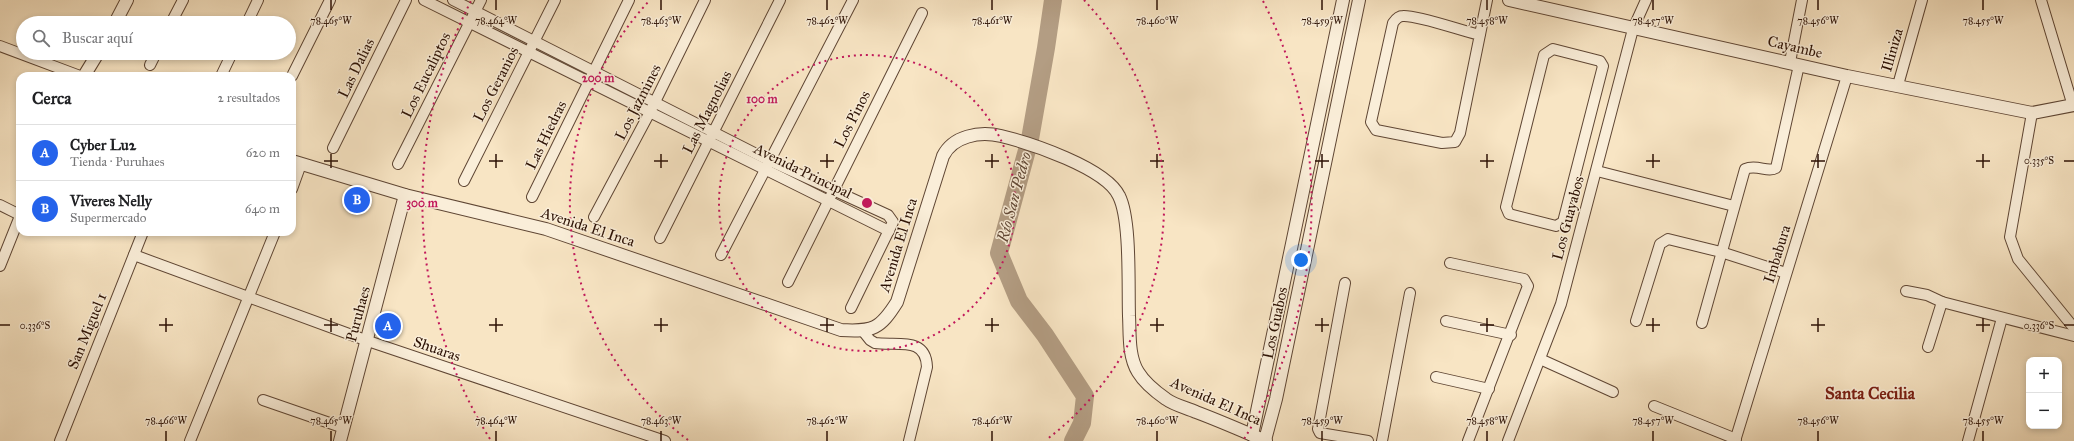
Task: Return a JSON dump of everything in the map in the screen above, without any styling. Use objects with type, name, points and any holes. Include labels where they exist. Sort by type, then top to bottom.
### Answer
[{"type":"street","points":[[119,16],[127,0]]},
{"type":"street","points":[[175,16],[183,0]]},
{"type":"street","points":[[250,16],[258,0]]},
{"type":"street","points":[[294,72],[330,0]]},
{"type":"street","name":"Las Dalias","points":[[333,148],[406,0]]},
{"type":"street","name":"Avenida Principal","points":[[424,0],[650,112],[711,137],[768,165],[829,200],[889,230],[893,222],[888,215],[768,165]]},
{"type":"street","name":"Avenida Principal","points":[[453,0],[655,102],[711,137]]},
{"type":"street","name":"Los Eucaliptos","points":[[398,164],[480,0]]},
{"type":"street","name":"Los Geranios","points":[[464,181],[555,0]]},
{"type":"street","name":"Las Hiedras","points":[[532,197],[629,0]]},
{"type":"street","name":"Los Jazmines","points":[[594,217],[650,112],[705,0]]},
{"type":"street","name":"Las Magnolias","points":[[660,238],[780,0]]},
{"type":"street","points":[[721,255],[853,0]]},
{"type":"street","name":"Los Guabos","points":[[1252,435],[1343,0]]},
{"type":"street","name":"Los Guabos","points":[[1265,441],[1276,399],[1359,0]]},
{"type":"street","points":[[1480,35],[1415,18],[1403,16],[1396,19],[1393,23],[1371,122],[1372,127],[1376,130],[1442,143],[1455,142],[1460,133],[1480,35],[1487,0]]},
{"type":"street","name":"Cayambe","points":[[1509,0],[1847,76],[2032,113],[2074,105]]},
{"type":"street","name":"Los Guayabos","points":[[1508,441],[1560,304],[1633,29],[1646,0]]},
{"type":"street","points":[[1702,323],[1745,170],[1754,166],[1772,170],[1776,168],[1795,64],[1802,0]]},
{"type":"street","name":"Illiniza","points":[[1898,85],[1922,0]]},
{"type":"street","points":[[2041,0],[2074,105]]},
{"type":"street","name":"Los Pinos","points":[[788,282],[922,13]]},
{"type":"street","points":[[0,46],[16,52]]},
{"type":"street","points":[[1553,50],[1600,61],[1603,66],[1582,150],[1563,222],[1556,226],[1510,214],[1506,210],[1544,55],[1548,51],[1553,50]]},
{"type":"street","points":[[37,60],[69,72]]},
{"type":"street","points":[[86,72],[94,60]]},
{"type":"street","points":[[150,65],[152,60]]},
{"type":"street","points":[[223,72],[229,60]]},
{"type":"street","name":"Imbabura","points":[[1735,440],[1847,76]]},
{"type":"street","points":[[2032,113],[2010,237],[2012,247],[2018,259],[2074,328]]},
{"type":"street","name":"Avenida El Inca","points":[[297,162],[405,195],[546,229],[841,330],[862,330],[874,328],[887,318],[897,302],[946,149],[951,144],[972,136],[984,134],[1017,141],[1076,162],[1107,180],[1116,191],[1123,206],[1131,351],[1137,372],[1167,400],[1265,441]]},
{"type":"street","points":[[1582,150],[1601,154]]},
{"type":"street","points":[[1596,171],[1734,206]]},
{"type":"street","name":"Puruhaes","points":[[340,441],[368,341],[405,195]]},
{"type":"street","points":[[0,205],[16,213]]},
{"type":"street","points":[[0,266],[16,225]]},
{"type":"street","points":[[850,308],[889,230]]},
{"type":"street","name":"San Miguel 1","points":[[60,441],[141,236]]},
{"type":"street","points":[[190,441],[273,236]]},
{"type":"street","points":[[1636,321],[1660,244],[1664,240],[1668,239],[1721,252],[1786,273]]},
{"type":"street","name":"Shuaras","points":[[134,255],[368,341],[665,441]]},
{"type":"street","points":[[1450,263],[1524,279],[1527,281],[1528,286],[1511,335],[1468,441]]},
{"type":"street","points":[[1345,283],[1318,429],[1320,433],[1343,439],[1368,441]]},
{"type":"street","points":[[1906,291],[1927,295],[1942,302],[2074,336]]},
{"type":"street","points":[[1382,441],[1410,293]]},
{"type":"street","points":[[1928,347],[1942,302]]},
{"type":"street","points":[[1968,441],[2002,318]]},
{"type":"street","points":[[1446,321],[1511,335]]},
{"type":"street","points":[[862,330],[870,340],[875,343],[917,345],[924,351],[927,367],[909,441]]},
{"type":"street","points":[[1540,359],[1613,392]]},
{"type":"street","points":[[1436,377],[1489,389]]},
{"type":"street","points":[[263,400],[344,428]]},
{"type":"street","points":[[1654,406],[1735,440]]},
{"type":"waterway","name":"Río San Pedro","points":[[1053,0],[1030,139],[999,253],[1019,301],[1045,335],[1085,396],[1082,423],[1073,441]]},
{"type":"place","name":"Viveres Nelly","points":[[357,200]]},
{"type":"place","name":"Cyber Lu2","points":[[388,326]]},
{"type":"district","name":"Santa Cecilia","points":[[1870,393]]}]
